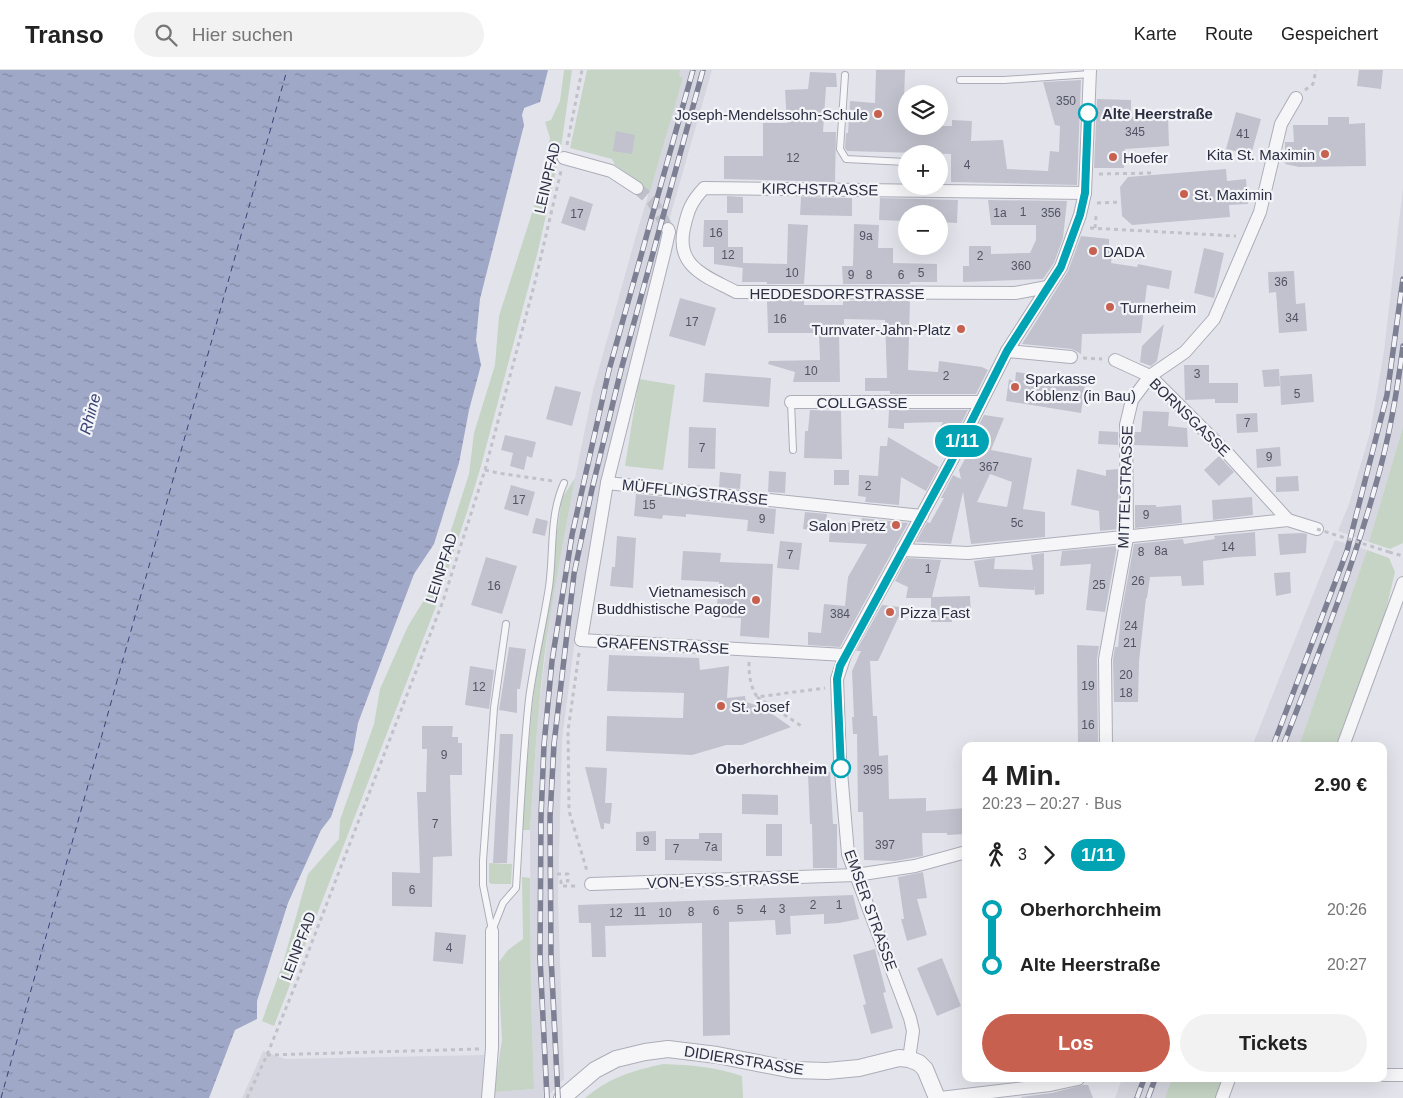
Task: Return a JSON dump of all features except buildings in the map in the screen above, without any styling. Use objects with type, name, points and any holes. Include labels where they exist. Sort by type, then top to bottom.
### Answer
[{"type":"street","name":"EMSER STRASSE","points":[[909,1059],[913,1031],[910,1018],[848,854],[840,753],[837,679],[845,655],[922,516],[1007,351],[1061,267],[1076,227],[1085,191],[1090,72]]},
{"type":"street","name":"MITTELSTRASSE","points":[[1106,742],[1105,659],[1127,538],[1126,425],[1132,400],[1150,376],[1185,352],[1214,319],[1260,212],[1281,124],[1296,98]]},
{"type":"street","points":[[564,158],[611,171],[637,188]]},
{"type":"street","name":"KIRCHSTRASSE","points":[[687,211],[693,199],[704,188],[898,188]]},
{"type":"street","name":"KIRCHSTRASSE","points":[[948,188],[1085,191]]},
{"type":"street","name":"HEDDESDORFSTRASSE","points":[[687,211],[681,241],[683,252],[690,264],[697,271],[736,292],[1015,292],[1047,287]]},
{"type":"street","name":"MÜFFLINGSTRASSE","points":[[668,229],[665,250],[608,483],[922,516]]},
{"type":"street","points":[[1007,351],[1071,357]]},
{"type":"street","name":"BORNSGASSE","points":[[1115,360],[1150,376],[1230,456],[1288,520]]},
{"type":"street","name":"COLLGASSE","points":[[792,402],[981,402]]},
{"type":"street","name":"GRAFENSTRASSE","points":[[608,483],[581,640],[845,655]]},
{"type":"street","points":[[902,550],[968,554],[1288,520],[1317,529]]},
{"type":"street","points":[[1344,742],[1403,583]]},
{"type":"street","name":"VON-EYSS-STRASSE","points":[[590,884],[856,875],[915,866],[962,853]]},
{"type":"street","points":[[488,1098],[492,1048],[492,932]]},
{"type":"street","name":"DIDIERSTRASSE","points":[[562,1098],[595,1070],[616,1059],[668,1049],[717,1054],[793,1070],[827,1071],[859,1068],[899,1058],[909,1059]]},
{"type":"street","points":[[909,1059],[919,1063],[925,1069],[939,1098],[1064,1082]]},
{"type":"street","points":[[1387,1076],[1403,1075]]},
{"type":"street","points":[[1222,1098],[1228,1082]]},
{"type":"lane","points":[[960,80],[1004,80],[1090,72]]},
{"type":"lane","points":[[844,75],[840,148],[846,159],[898,162]]},
{"type":"lane","name":"COLLGASSE","points":[[792,402],[793,450]]},
{"type":"lane","points":[[492,932],[503,903],[516,888],[528,715],[549,586],[557,497],[564,483]]},
{"type":"lane","points":[[492,932],[483,885],[483,861],[494,708],[506,624]]},
{"type":"path","name":"LEINPFAD","points":[[247,1098],[267,1055],[433,628],[485,470],[535,282],[582,70]]},
{"type":"path","points":[[1296,98],[1313,84],[1316,70]]},
{"type":"path","points":[[1085,191],[1094,190],[1096,174],[1152,173]]},
{"type":"path","points":[[1110,202],[1121,202]]},
{"type":"path","points":[[1076,227],[1250,237]]},
{"type":"path","points":[[1071,357],[1115,360]]},
{"type":"path","points":[[485,470],[564,483]]},
{"type":"path","points":[[1317,529],[1403,556]]},
{"type":"path","points":[[581,640],[568,731],[569,811],[590,884]]},
{"type":"path","points":[[750,650],[749,676],[751,686],[757,697],[803,727]]},
{"type":"path","points":[[757,697],[831,687]]},
{"type":"path","points":[[557,874],[568,874],[568,881],[561,881],[562,886],[576,886]]},
{"type":"path","points":[[267,1055],[492,1048]]},
{"type":"shaded area","points":[[680,70],[712,70],[670,217],[604,470],[583,591],[581,593],[562,739],[558,900],[564,1079],[546,1098],[494,1098],[494,1092],[534,1089],[531,995],[530,830],[538,715],[551,608],[593,390],[683,78],[678,76]]},
{"type":"shaded area","points":[[1403,187],[1403,427],[1369,542],[1338,531],[1349,504],[1370,433],[1384,351]]},
{"type":"shaded area","points":[[1335,540],[1367,550],[1300,742],[1254,742]]},
{"type":"shaded area","points":[[263,1051],[285,1059],[484,1055],[483,1098],[242,1098]]},
{"type":"shaded area","points":[[1121,1082],[1172,1082],[1165,1098],[1115,1098]]},
{"type":"green space","points":[[564,70],[572,70],[561,148],[538,251],[481,466],[436,606],[274,1026],[262,1021],[283,963],[308,874],[339,839],[340,820],[374,724],[380,689],[408,626],[429,592],[429,584],[444,552],[469,474],[474,433],[495,365],[499,316],[541,185],[550,138],[545,122],[551,120],[560,101]]},
{"type":"green space","points":[[587,70],[680,70],[679,76],[683,78],[649,194],[641,183],[615,165],[612,159],[570,148]]},
{"type":"green space","points":[[639,379],[675,385],[663,470],[625,466]]},
{"type":"green space","points":[[1403,427],[1403,543],[1390,549],[1369,542]]},
{"type":"green space","points":[[575,478],[554,591],[544,659],[530,830],[521,830],[533,700],[539,654],[554,574],[555,544],[562,498]]},
{"type":"green space","points":[[1367,550],[1389,558],[1395,572],[1384,618],[1338,742],[1300,742]]},
{"type":"green space","points":[[489,863],[512,864],[511,884],[491,884],[489,882]]},
{"type":"green space","points":[[522,877],[530,878],[534,1089],[494,1092],[502,1040],[498,963],[508,950],[523,939]]},
{"type":"green space","points":[[663,1064],[703,1067],[742,1076],[743,1098],[585,1098],[612,1080],[641,1069]]},
{"type":"green space","points":[[1171,1082],[1221,1082],[1216,1098],[1165,1098]]},
{"type":"water","name":"Rhine","points":[[0,70],[548,70],[540,102],[524,108],[522,115],[524,125],[480,299],[476,340],[481,365],[469,410],[459,463],[434,544],[414,574],[358,723],[353,752],[331,817],[321,830],[288,903],[257,1001],[257,1019],[235,1030],[209,1098],[0,1098]]},
{"type":"ferry route","points":[[1,1098],[287,70]]},
{"type":"tunnel","points":[[637,188],[653,202],[668,229]]},
{"type":"railway","points":[[547,1098],[540,958],[541,817],[544,745],[552,661],[572,535],[609,370],[693,70]]},
{"type":"railway","points":[[558,1098],[551,956],[550,817],[554,744],[574,574],[592,489],[621,370],[703,70]]},
{"type":"railway","points":[[1275,742],[1347,551],[1387,395],[1403,279]]},
{"type":"railway","points":[[1285,742],[1356,551],[1366,518],[1389,433],[1403,346]]},
{"type":"railway","points":[[1137,1098],[1143,1082]]},
{"type":"railway","points":[[1148,1098],[1154,1082]]},
{"type":"bus line","name":"1/11","points":[[841,768],[837,679],[840,666],[951,462],[1007,351],[1061,267],[1080,215],[1085,193],[1088,113]]},
{"type":"place","name":"Alte Heerstraße","points":[[1088,113]]},
{"type":"place","name":"Joseph-Mendelssohn-Schule","points":[[878,114]]},
{"type":"place","name":"Kita St. Maximin","points":[[1325,154]]},
{"type":"place","name":"Hoefer","points":[[1113,157]]},
{"type":"place","name":"St. Maximin","points":[[1184,194]]},
{"type":"place","name":"DADA","points":[[1093,251]]},
{"type":"place","name":"Turnerheim","points":[[1110,307]]},
{"type":"place","name":"Turnvater-Jahn-Platz","points":[[961,329]]},
{"type":"place","name":"Sparkasse Koblenz (in Bau)","points":[[1015,387]]},
{"type":"place","name":"Salon Pretz","points":[[896,525]]},
{"type":"place","name":"Vietnamesisch Buddhistische Pagode","points":[[756,600]]},
{"type":"place","name":"Pizza Fast","points":[[890,612]]},
{"type":"place","name":"St. Josef","points":[[721,706]]},
{"type":"place","name":"Oberhorchheim","points":[[841,768]]}]
